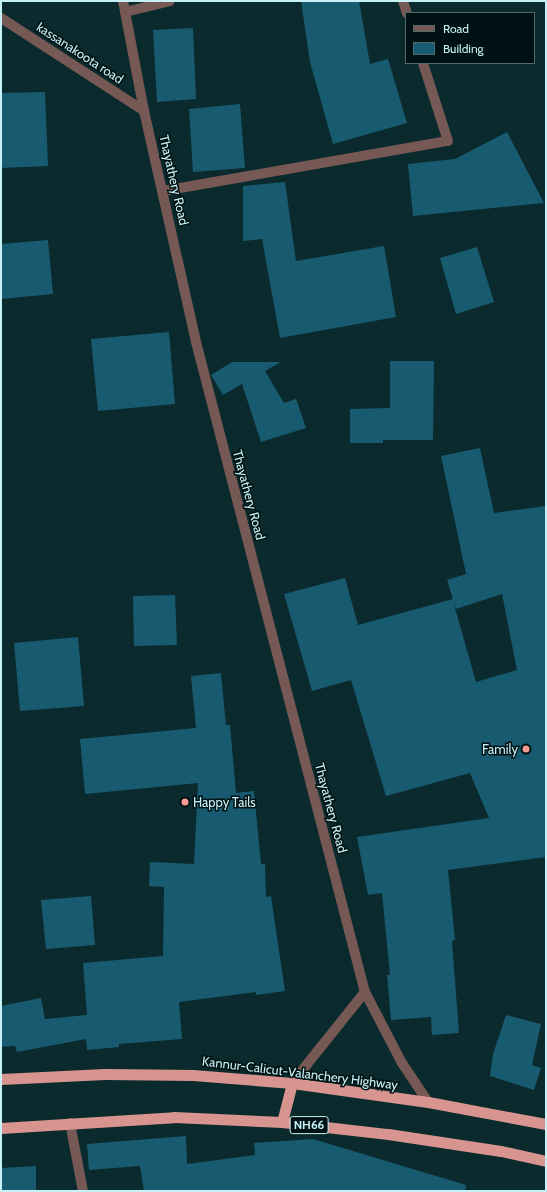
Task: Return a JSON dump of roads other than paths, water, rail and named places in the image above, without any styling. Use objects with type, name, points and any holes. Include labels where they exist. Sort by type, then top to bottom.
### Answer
[{"type":"highway","name":"Kannur-Calicut-Valanchery Highway","points":[[1,1080],[105,1074],[193,1075],[292,1083],[428,1102],[546,1124]]},
{"type":"highway","points":[[282,1122],[292,1083]]},
{"type":"highway","name":"NH66","points":[[1,1128],[174,1116],[282,1122],[395,1135],[501,1151],[546,1161]]},
{"type":"street","name":"Thayathery Road","points":[[123,1],[144,111],[196,342],[365,992],[402,1063],[428,1102]]},
{"type":"street","points":[[125,12],[170,1]]},
{"type":"street","points":[[403,1],[407,12]]},
{"type":"street","name":"kassanakoota road","points":[[1,18],[144,111]]},
{"type":"street","points":[[163,191],[448,141],[423,64]]},
{"type":"street","points":[[292,1083],[365,992]]},
{"type":"street","points":[[70,1123],[83,1191]]},
{"type":"place","name":"Family","points":[[526,749]]},
{"type":"place","name":"Happy Tails","points":[[185,802]]}]
